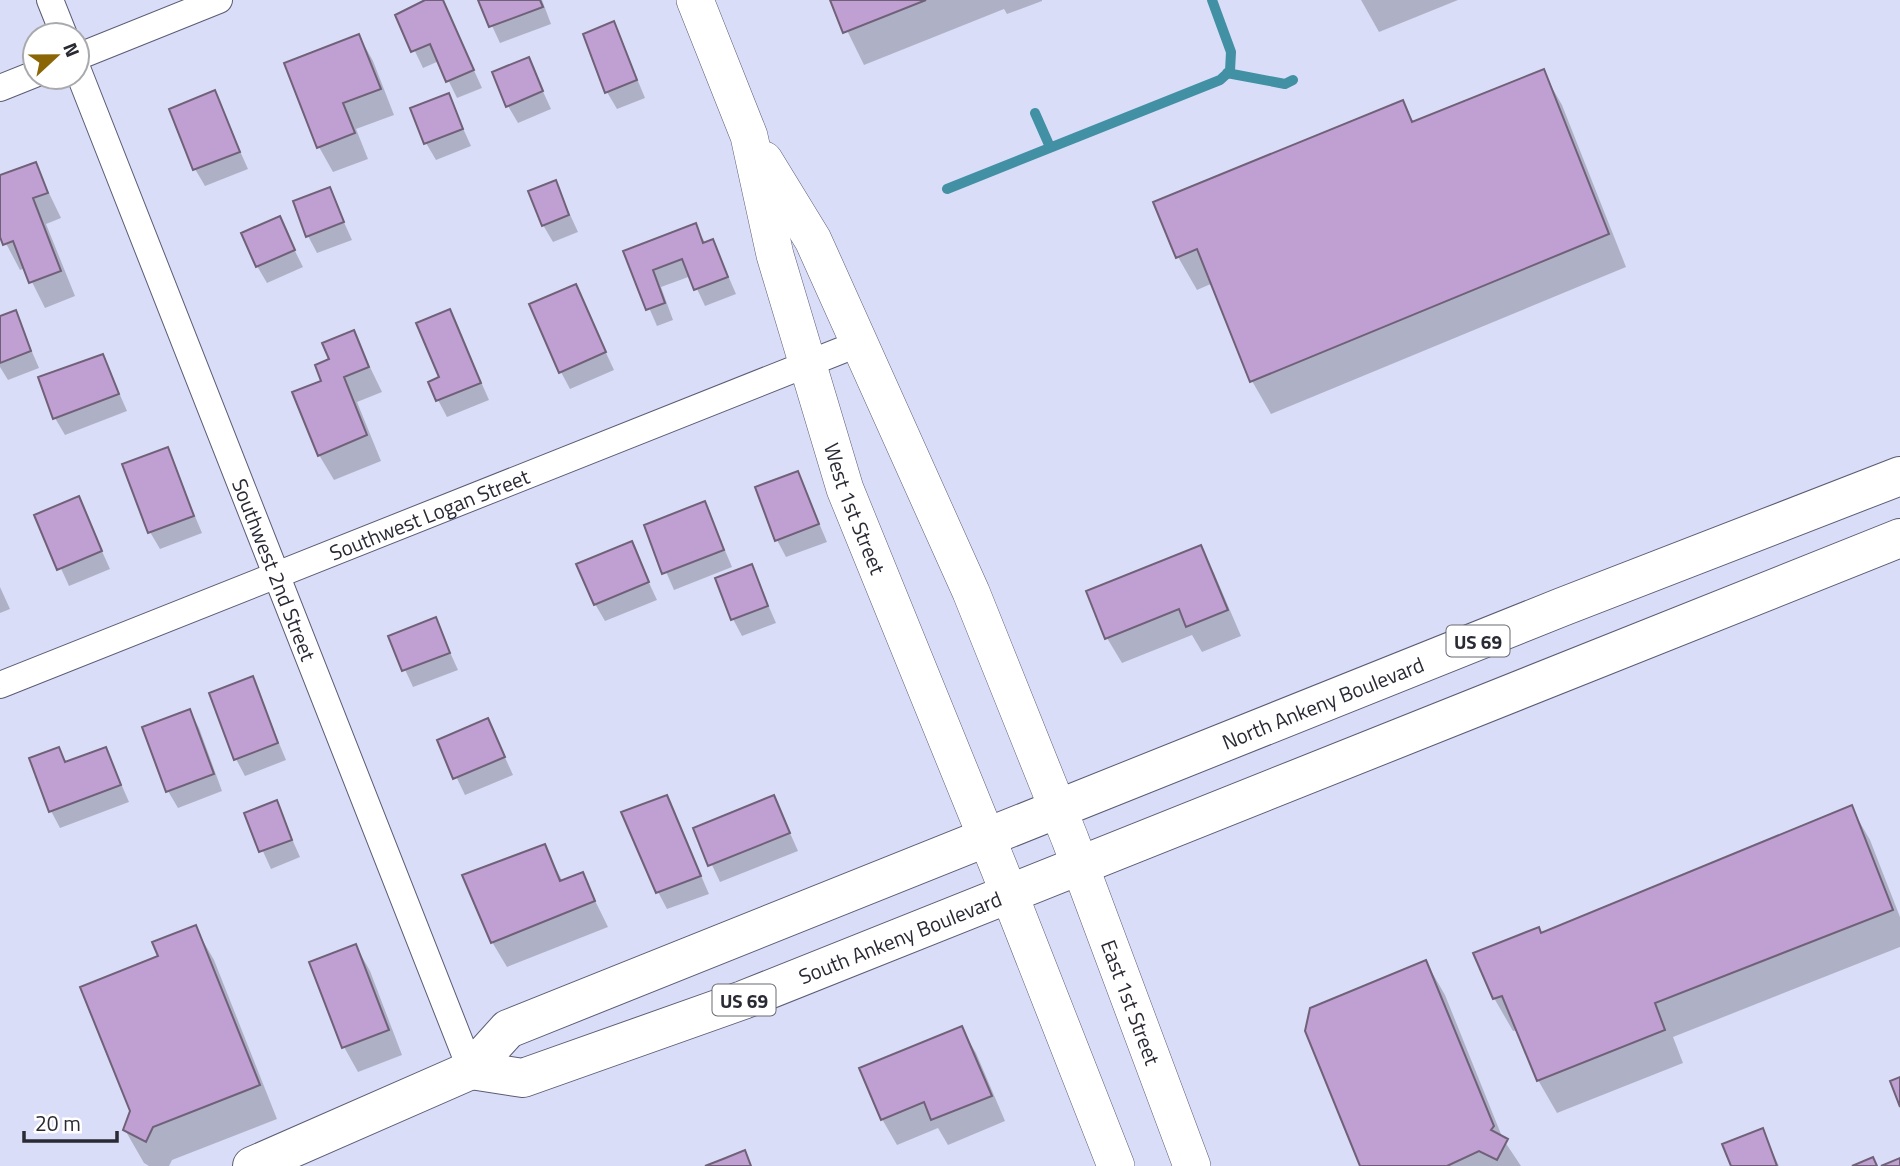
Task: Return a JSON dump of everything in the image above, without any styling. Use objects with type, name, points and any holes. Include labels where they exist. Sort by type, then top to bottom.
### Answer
[{"type":"main road","name":"West 1st Street","points":[[695,0],[749,136],[775,255],[845,489],[1004,856]]},
{"type":"main road","name":"West 1st Street","points":[[749,136],[813,240],[971,592],[1063,848]]},
{"type":"main road","name":"North Ankeny Boulevard","points":[[1063,848],[1549,612],[1900,477]]},
{"type":"main road","name":"North Ankeny Boulevard","points":[[1004,856],[1063,848],[1900,538]]},
{"type":"main road","name":"South Ankeny Boulevard","points":[[252,1166],[471,1070],[508,1029],[1004,856],[1063,848]]},
{"type":"main road","name":"East 1st Street","points":[[1063,848],[1192,1166]]},
{"type":"main road","name":"South Ankeny Boulevard","points":[[471,1070],[523,1078],[750,998],[1004,856]]},
{"type":"main road","points":[[1004,856],[1116,1166]]},
{"type":"street","points":[[50,0],[58,21]]},
{"type":"street","points":[[91,51],[219,0]]},
{"type":"street","points":[[0,88],[21,80]]},
{"type":"street","name":"Southwest 2nd Street","points":[[86,91],[275,578],[444,994],[471,1070]]},
{"type":"street","name":"Southwest Logan Street","points":[[0,685],[275,578],[860,343]]},
{"type":"building","points":[[425,0],[443,0],[474,70],[446,82],[430,44],[411,52],[395,15]]},
{"type":"building","points":[[478,0],[540,0],[543,7],[489,27]]},
{"type":"building","points":[[830,0],[926,0],[843,33]]},
{"type":"building","points":[[614,21],[637,80],[605,93],[583,34]]},
{"type":"building","points":[[359,34],[381,89],[343,103],[355,133],[317,148],[284,63]]},
{"type":"building","points":[[529,57],[543,91],[506,107],[492,72]]},
{"type":"building","points":[[1544,69],[1609,234],[1250,382],[1197,249],[1176,258],[1153,202],[1403,100],[1412,122]]},
{"type":"building","points":[[215,90],[240,152],[193,170],[169,109]]},
{"type":"building","points":[[449,93],[463,129],[424,144],[410,108]]},
{"type":"building","points":[[36,162],[48,193],[33,198],[61,271],[29,283],[13,241],[3,245],[0,237],[0,175]]},
{"type":"building","points":[[556,180],[569,215],[542,226],[528,191]]},
{"type":"building","points":[[330,187],[344,222],[306,237],[293,201]]},
{"type":"building","points":[[280,216],[295,250],[256,267],[241,233]]},
{"type":"building","points":[[696,223],[703,243],[713,239],[728,277],[694,290],[682,259],[653,270],[665,303],[646,310],[623,251]]},
{"type":"building","points":[[576,284],[606,352],[559,373],[529,304]]},
{"type":"building","points":[[450,309],[481,383],[436,401],[428,382],[439,377],[416,323]]},
{"type":"building","points":[[16,310],[31,351],[0,363],[0,316]]},
{"type":"building","points":[[354,330],[369,367],[344,377],[367,435],[318,456],[292,392],[321,381],[315,365],[329,359],[322,343]]},
{"type":"building","points":[[103,354],[119,394],[53,419],[38,377]]},
{"type":"building","points":[[168,447],[194,516],[148,533],[122,464]]},
{"type":"building","points":[[798,471],[819,524],[775,541],[755,487]]},
{"type":"building","points":[[79,496],[102,551],[57,570],[34,515]]},
{"type":"building","points":[[705,501],[724,550],[662,574],[644,525]]},
{"type":"building","points":[[632,541],[649,582],[594,605],[576,564]]},
{"type":"building","points":[[1201,545],[1228,610],[1186,627],[1179,609],[1105,639],[1086,591]]},
{"type":"building","points":[[752,564],[768,606],[731,620],[715,578]]},
{"type":"building","points":[[436,617],[450,653],[402,671],[388,636]]},
{"type":"building","points":[[253,676],[278,743],[234,760],[209,693]]},
{"type":"building","points":[[190,709],[214,774],[166,792],[142,727]]},
{"type":"building","points":[[488,718],[505,757],[453,779],[437,740]]},
{"type":"building","points":[[59,747],[65,762],[106,747],[121,785],[49,812],[29,758]]},
{"type":"building","points":[[667,795],[701,876],[656,893],[621,812]]},
{"type":"building","points":[[774,795],[790,833],[708,866],[693,828]]},
{"type":"building","points":[[277,800],[292,840],[259,852],[244,813]]},
{"type":"building","points":[[1852,805],[1893,910],[1655,1003],[1665,1030],[1537,1081],[1502,996],[1493,999],[1473,953],[1539,927],[1541,933]]},
{"type":"building","points":[[545,844],[560,881],[583,872],[595,901],[491,943],[462,875]]},
{"type":"building","points":[[196,925],[260,1085],[153,1127],[146,1142],[123,1130],[130,1111],[80,987],[158,956],[152,942]]},
{"type":"building","points":[[356,944],[389,1030],[342,1048],[309,962]]},
{"type":"building","points":[[1426,960],[1494,1126],[1491,1130],[1508,1139],[1497,1160],[1479,1151],[1447,1166],[1360,1166],[1305,1031],[1310,1008]]},
{"type":"building","points":[[962,1026],[992,1096],[931,1120],[924,1102],[881,1120],[859,1068]]},
{"type":"building","points":[[1900,1077],[1900,1107],[1890,1081]]},
{"type":"building","points":[[1763,1128],[1777,1166],[1731,1166],[1722,1144]]},
{"type":"building","points":[[745,1150],[751,1166],[705,1166],[723,1159]]},
{"type":"building","points":[[1873,1157],[1877,1166],[1852,1166]]},
{"type":"building","points":[[1900,1158],[1900,1166],[1881,1166]]},
{"type":"waterway","points":[[947,189],[1220,80],[1230,71],[1231,52],[1212,0]]},
{"type":"waterway","points":[[1227,73],[1285,84],[1293,80]]},
{"type":"waterway","points":[[1035,113],[1050,147]]}]
